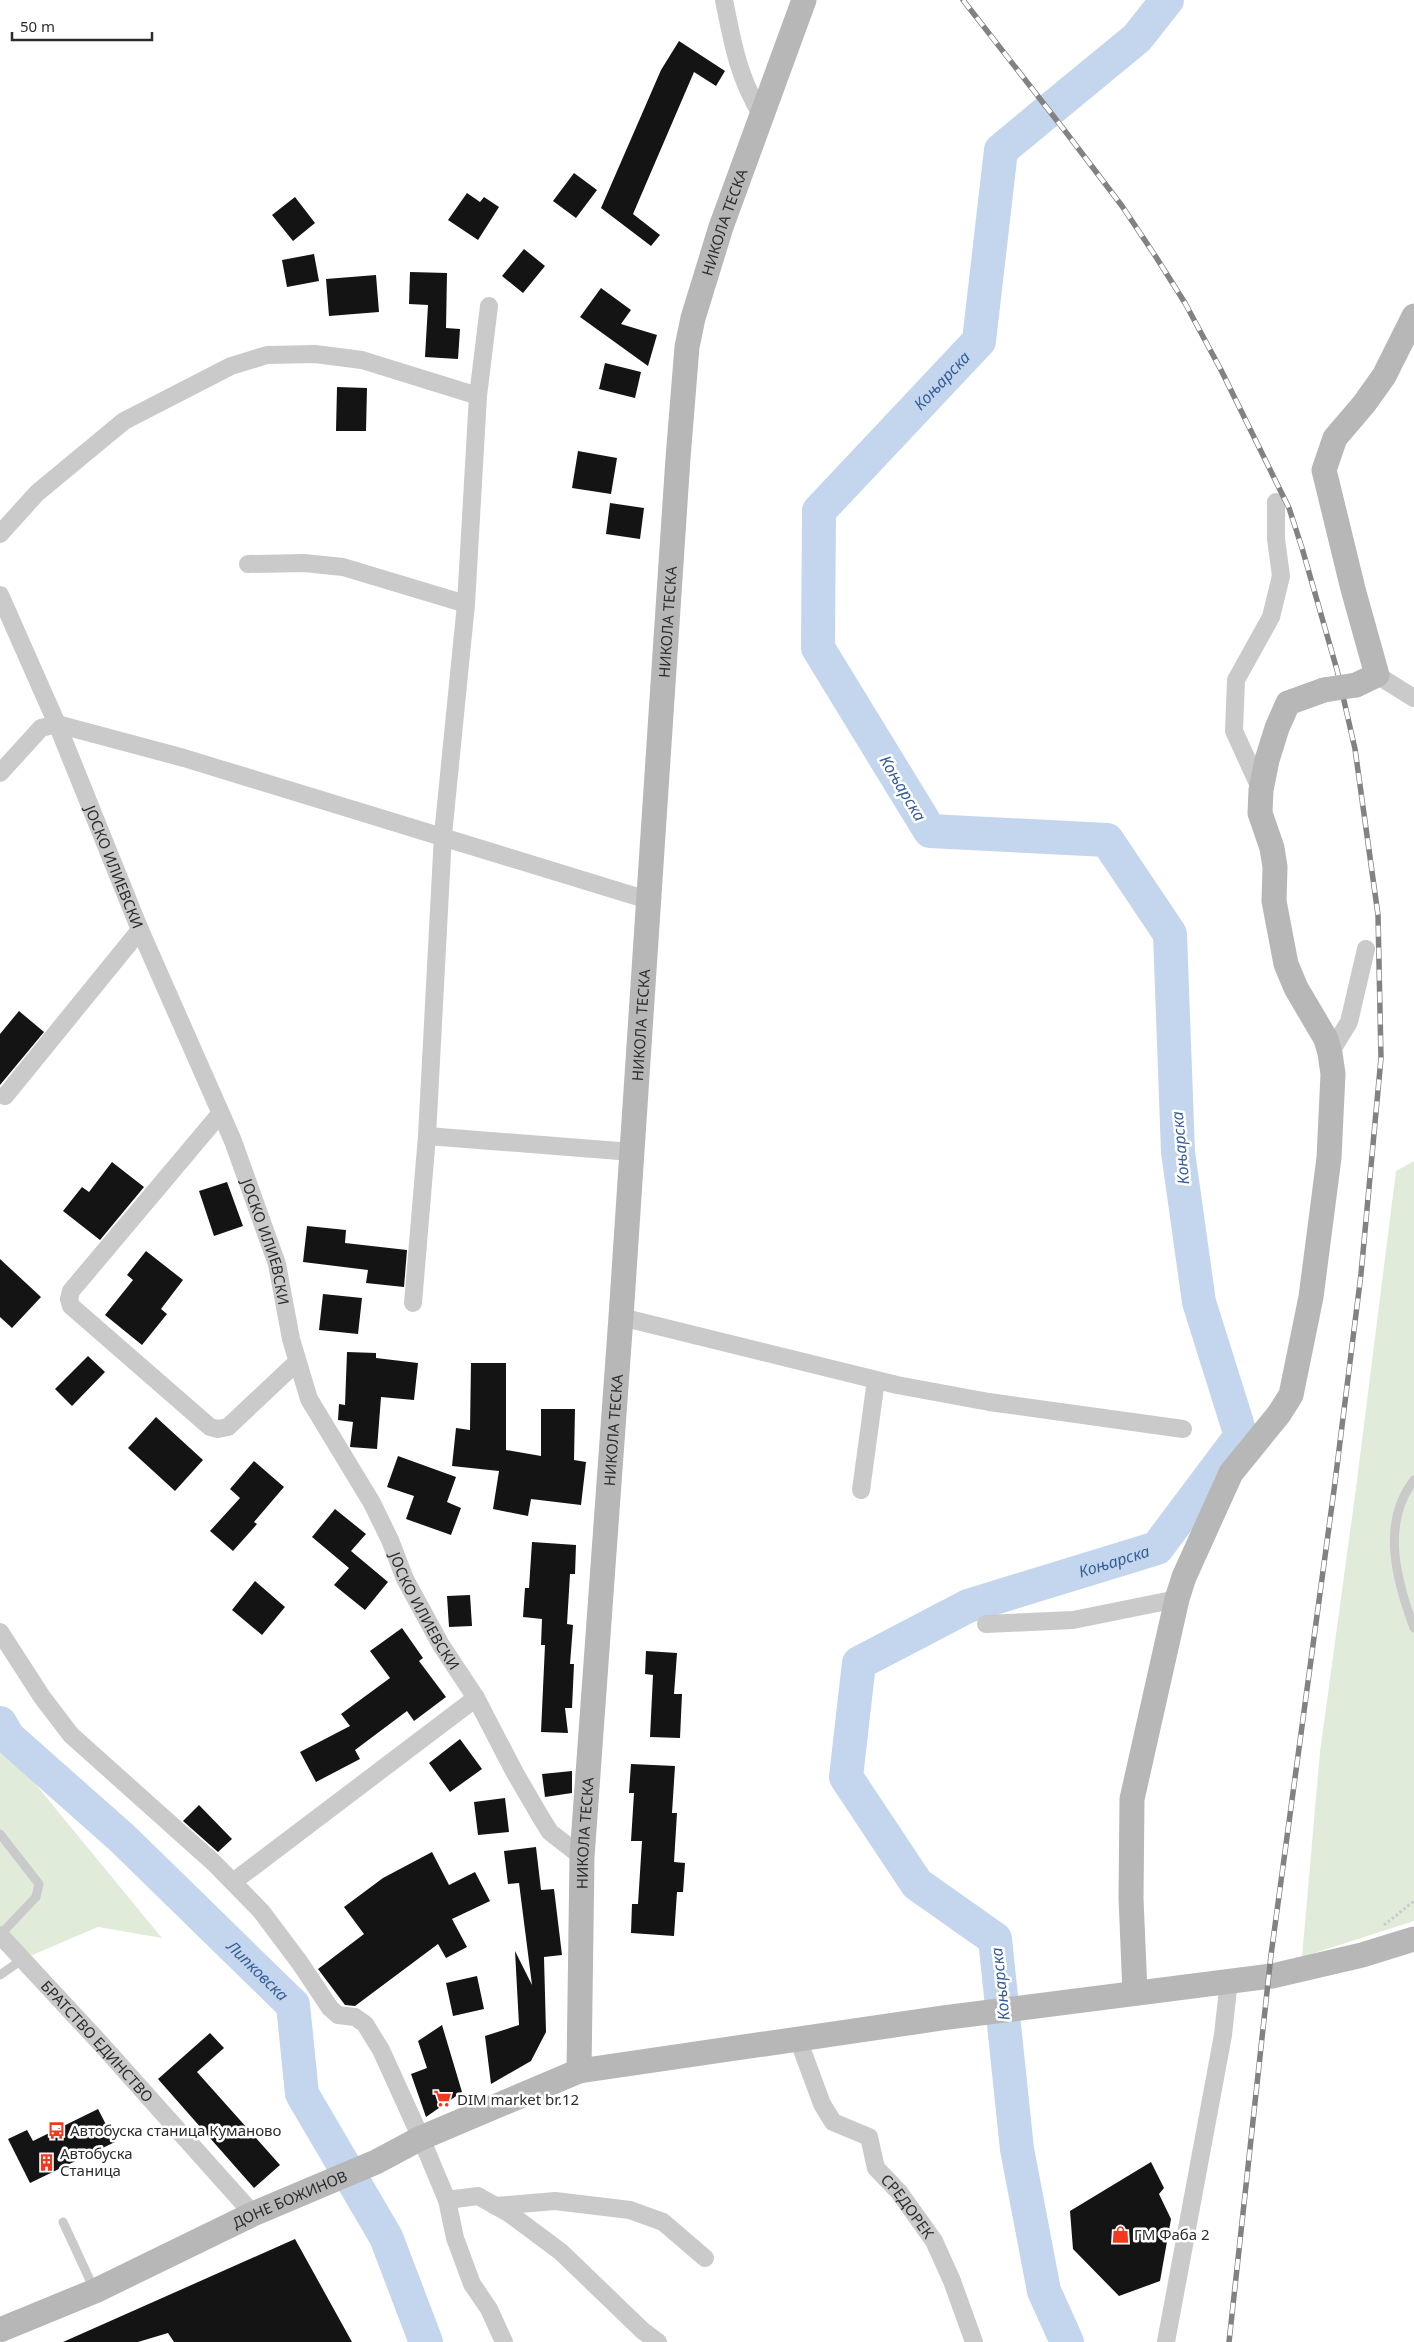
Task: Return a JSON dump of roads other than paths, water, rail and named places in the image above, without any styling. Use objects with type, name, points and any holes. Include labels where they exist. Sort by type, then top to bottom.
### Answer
[{"type":"main road","name":"НИКОЛА ТЕСКА","points":[[579,2071],[582,1857],[621,1318],[687,347],[693,318],[722,227],[804,0]]},
{"type":"main road","points":[[1135,1993],[1131,1898],[1132,1799],[1176,1599],[1231,1473],[1279,1414],[1291,1395],[1310,1297],[1329,1158],[1333,1074],[1330,1053],[1319,1026],[1296,988],[1281,944],[1274,901],[1275,867],[1272,848],[1260,813],[1261,790],[1277,728],[1288,703],[1324,690],[1366,680],[1353,588],[1324,470],[1335,438],[1364,404],[1384,376],[1414,316]]},
{"type":"main road","name":"ДОНЕ БОЖИНОВ","points":[[0,2330],[95,2291],[253,2214],[376,2162],[421,2138],[579,2071],[942,2018],[1272,1976],[1362,1955],[1414,1939]]},
{"type":"street","points":[[724,0],[737,60],[747,91],[762,116]]},
{"type":"street","points":[[413,1302],[427,1136],[443,835],[466,604],[478,396],[489,306]]},
{"type":"street","points":[[0,534],[37,493],[124,421],[231,366],[267,355],[315,354],[362,360],[478,396]]},
{"type":"street","points":[[1261,790],[1234,731],[1236,680],[1271,617],[1281,576],[1276,539],[1276,502]]},
{"type":"street","points":[[248,564],[304,563],[343,567],[466,604]]},
{"type":"street","name":"ЈОСКО ИЛИЕВСКИ","points":[[0,595],[58,724],[140,930],[233,1141],[270,1242],[297,1362],[309,1399],[372,1503],[390,1540],[405,1579],[441,1645],[476,1698],[515,1773],[550,1832],[582,1857]]},
{"type":"street","points":[[1366,680],[1414,698]]},
{"type":"street","points":[[0,773],[41,728],[58,724],[149,748],[443,835],[648,900]]},
{"type":"street","points":[[5,1096],[140,930]]},
{"type":"street","points":[[1330,1053],[1349,1022],[1366,949]]},
{"type":"street","points":[[220,1114],[71,1291],[68,1299],[71,1306],[210,1427],[218,1429],[228,1427],[297,1362]]},
{"type":"street","points":[[427,1136],[632,1152]]},
{"type":"street","points":[[621,1318],[876,1380],[989,1402],[1183,1429]]},
{"type":"street","points":[[861,1490],[876,1380]]},
{"type":"street","points":[[986,1624],[1073,1620],[1176,1599]]},
{"type":"street","points":[[0,1632],[42,1697],[71,1735],[233,1882],[261,1911],[300,1963],[330,2008],[338,2015],[355,2017],[365,2024],[380,2050],[421,2138],[447,2200],[455,2238],[464,2265],[504,2342]]},
{"type":"street","points":[[233,1882],[476,1698]]},
{"type":"street","name":"БРАТСТВО ЕДИНСТВО","points":[[0,1935],[172,2122],[253,2214]]},
{"type":"street","points":[[1166,2342],[1222,2035],[1229,1980]]},
{"type":"street","name":"СРЕДОРЕК","points":[[798,2039],[822,2104],[833,2122],[869,2137],[876,2168],[899,2192],[934,2241],[952,2281],[974,2342]]},
{"type":"street","points":[[447,2200],[478,2196],[495,2206],[561,2252],[636,2326],[658,2342]]},
{"type":"street","points":[[495,2206],[555,2201],[630,2210],[663,2222],[705,2258]]},
{"type":"lane","points":[[1414,1480],[1409,1486],[1399,1512],[1393,1542],[1398,1578],[1414,1628]]},
{"type":"lane","points":[[0,1834],[18,1854],[39,1884],[36,1897],[0,1935]]},
{"type":"lane","points":[[0,1975],[23,1959]]},
{"type":"lane","points":[[63,2222],[95,2291]]},
{"type":"waterway","name":"Коњарска","points":[[1067,2342],[1044,2291],[1017,2149],[995,1939],[917,1884],[846,1777],[859,1663],[968,1606],[1157,1548],[1241,1436],[1199,1302],[1178,1152],[1170,934],[1107,840],[930,831],[818,648],[819,511],[979,341],[1001,150],[1137,38],[1167,0]]},
{"type":"waterway","name":"Липковска","points":[[0,1723],[8,1737],[122,1838],[293,2005],[302,2094],[386,2237],[426,2342]]},
{"type":"railway","points":[[963,0],[1122,206],[1156,257],[1185,303],[1221,370],[1289,508],[1337,670],[1355,749],[1378,915],[1381,1058],[1361,1274],[1334,1490],[1271,1955],[1229,2342]]},
{"type":"place","name":"DIM market br.12","points":[[443,2099]]},
{"type":"place","name":"Автобуска станица Куманово","points":[[56,2130]]},
{"type":"place","name":"Автобуска Станица","points":[[46,2162]]},
{"type":"place","name":"ГМ Фаба 2","points":[[1120,2234]]}]
